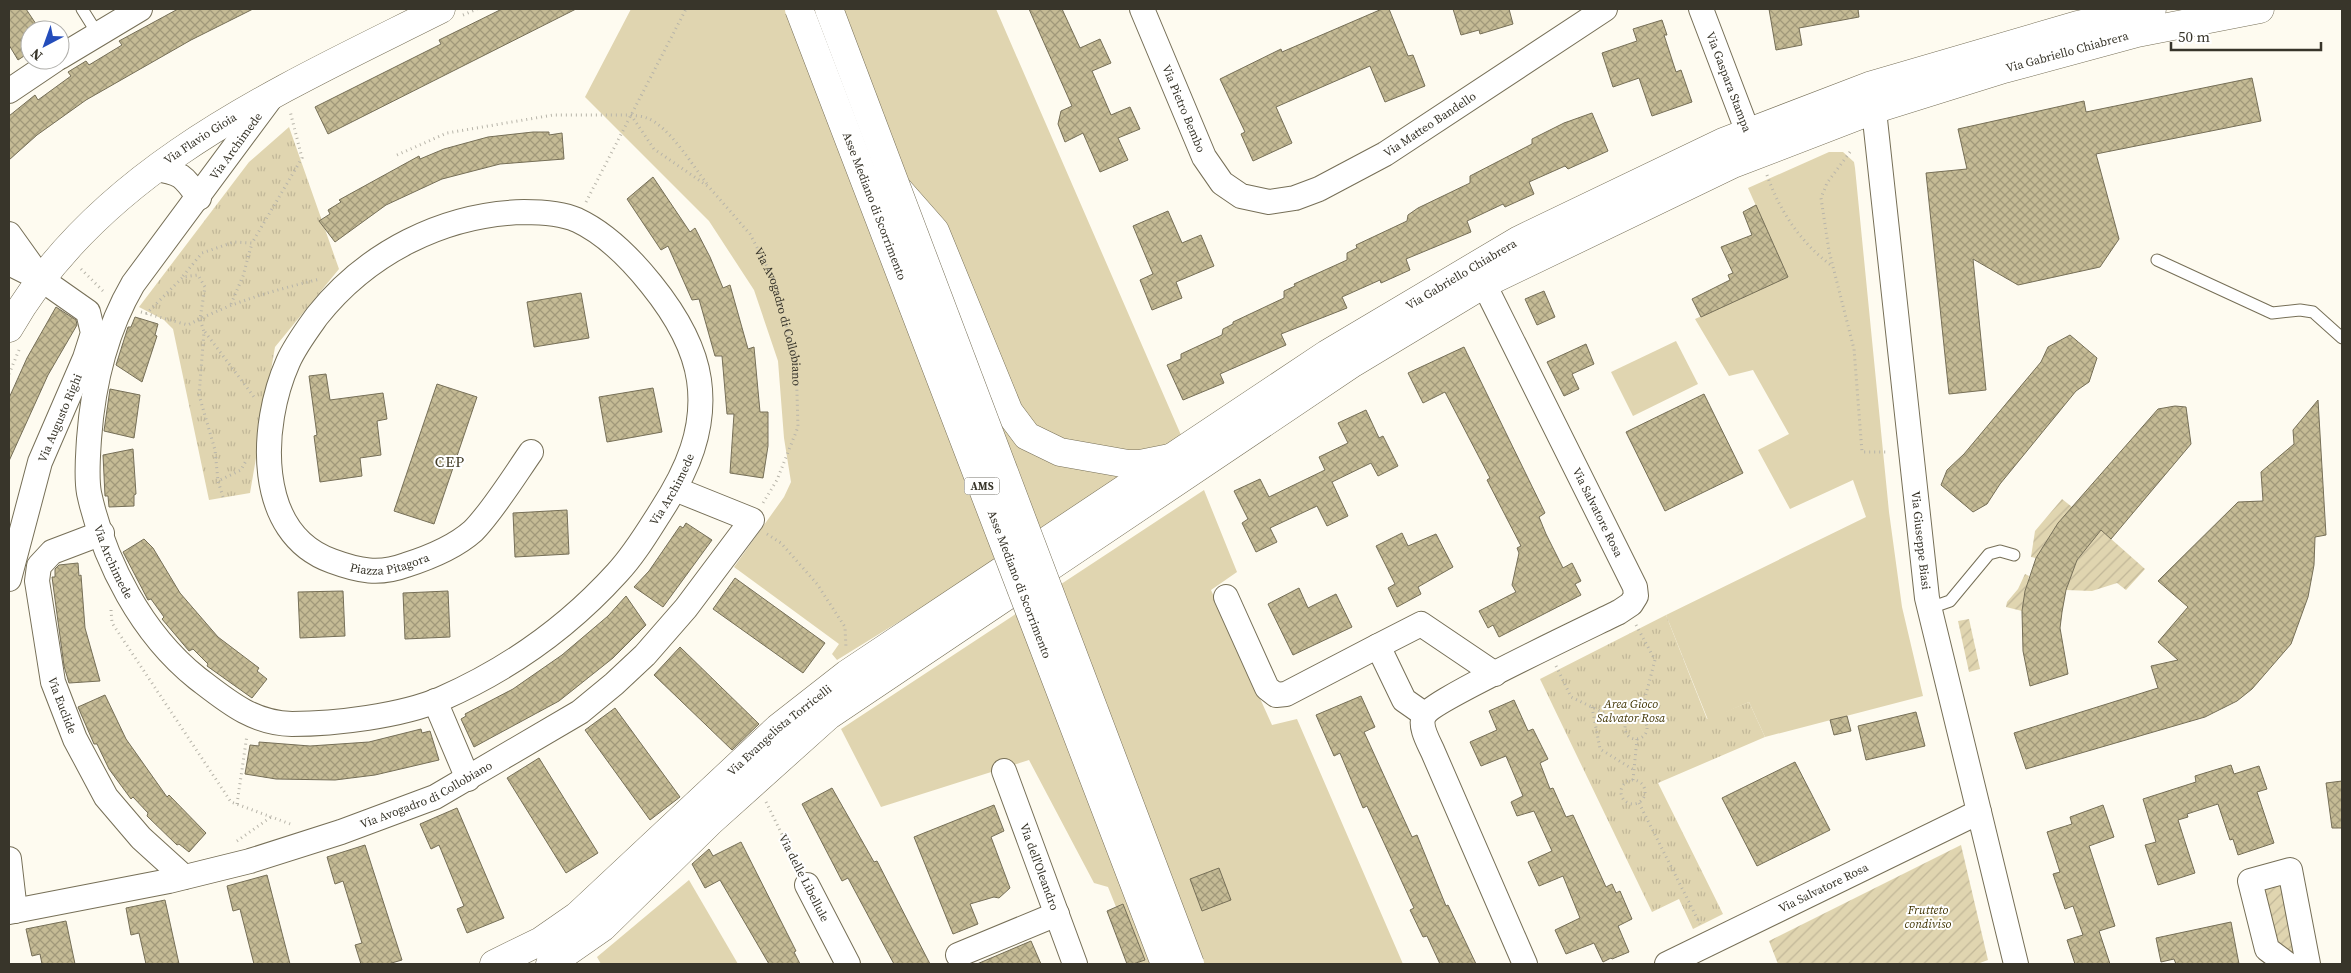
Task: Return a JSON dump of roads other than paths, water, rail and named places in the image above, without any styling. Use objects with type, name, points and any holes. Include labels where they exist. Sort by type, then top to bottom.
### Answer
[{"type":"main road","name":"Via Flavio Gioia","points":[[9,328],[41,279],[63,251],[94,219],[155,169],[441,9]]},
{"type":"main road","name":"Asse Mediano di Scorrimento","points":[[799,9],[1164,964]]},
{"type":"main road","name":"Asse Mediano di Scorrimento","points":[[829,9],[1190,964]]},
{"type":"main road","name":"Via Gabriello Chiabrera","points":[[1088,527],[1353,362],[1484,284],[1873,97],[2078,25],[2152,9]]},
{"type":"main road","name":"Via Gabriello Chiabrera","points":[[1873,97],[2004,69],[2137,33],[2260,9]]},
{"type":"main road","name":"Via Gabriello Chiabrera","points":[[1088,527],[1175,456],[1327,354],[1519,240],[1756,152]]},
{"type":"main road","points":[[895,186],[935,231],[1009,412],[1027,436],[1060,452],[1128,464],[1175,456]]},
{"type":"main road","name":"Via Evangelista Torricelli","points":[[494,964],[540,941],[577,916],[778,728],[847,674],[1088,527]]},
{"type":"main road","name":"Via Evangelista Torricelli","points":[[550,964],[603,927],[711,821],[828,716],[1088,527]]},
{"type":"street","points":[[70,51],[140,9]]},
{"type":"street","name":"Via Pietro Bembo","points":[[1142,9],[1204,157],[1222,183],[1241,196]]},
{"type":"street","name":"Via Matteo Bandello","points":[[1241,196],[1269,202],[1296,198],[1319,189],[1385,154],[1605,9]]},
{"type":"street","name":"Via Gaspara Stampa","points":[[1701,9],[1756,152]]},
{"type":"street","points":[[11,84],[37,70]]},
{"type":"street","name":"Via Giuseppe Biasi","points":[[1873,97],[1930,608],[2016,964]]},
{"type":"street","name":"Via Archimede","points":[[281,100],[199,198],[133,284],[117,315],[104,349],[90,421],[87,460],[88,491],[112,565],[134,606],[160,642],[189,671],[228,702],[250,716],[279,724],[316,724],[381,714],[435,701],[490,675],[545,639],[619,571],[675,489],[690,462],[702,409],[699,375],[692,352],[676,320],[641,272],[619,248],[577,220]]},
{"type":"street","points":[[155,169],[171,170],[183,175],[199,198]]},
{"type":"street","name":"Piazza Pitagora","points":[[531,452],[472,532],[430,557],[390,571],[370,573],[321,557],[290,531],[276,504],[270,455],[276,398],[288,362],[315,320],[342,289],[391,250],[442,227],[502,213],[532,212],[561,215],[577,220]]},
{"type":"street","points":[[9,234],[41,279]]},
{"type":"street","points":[[9,262],[41,279]]},
{"type":"street","name":"Via Augusto Righi","points":[[9,579],[40,462],[85,358],[93,333],[88,312],[41,279]]},
{"type":"street","name":"Via Salvatore Rosa","points":[[1424,714],[1435,706],[1495,674],[1619,612],[1631,604],[1636,596],[1634,588],[1484,284]]},
{"type":"street","name":"Via Avogadro di Collobiano","points":[[12,911],[184,877],[250,861],[327,837],[435,796],[468,779],[580,712],[645,655],[686,608],[750,522],[675,489]]},
{"type":"street","name":"Via Euclide","points":[[102,533],[52,552],[39,566],[37,581],[53,682],[75,739],[106,797],[141,838],[184,877]]},
{"type":"street","points":[[1226,596],[1268,688],[1276,695],[1286,694],[1421,624],[1495,674]]},
{"type":"street","points":[[1378,646],[1404,700],[1424,714],[1423,720],[1426,733],[1433,752],[1525,964]]},
{"type":"street","points":[[435,701],[468,779]]},
{"type":"street","name":"Via dell'Oleandro","points":[[1004,771],[1075,964]]},
{"type":"street","name":"Via Salvatore Rosa","points":[[1667,964],[1979,812]]},
{"type":"street","points":[[9,859],[12,911]]},
{"type":"street","points":[[2287,964],[2267,949],[2250,881],[2290,870],[2308,964]]},
{"type":"street","name":"Via delle Libellule","points":[[806,885],[848,964]]},
{"type":"street","points":[[958,955],[1057,914]]},
{"type":"lane","points":[[82,9],[97,33]]},
{"type":"lane","points":[[2158,260],[2272,313],[2300,310],[2313,312],[2342,338]]},
{"type":"lane","points":[[1930,608],[1950,602],[1989,554],[2000,551],[2014,555]]},
{"type":"district","name":"CEP","points":[[450,461]]},
{"type":"park label","name":"Area Gioco Salvator Rosa","points":[[1631,711]]},
{"type":"park label","name":"Frutteto condiviso","points":[[1928,917]]}]
